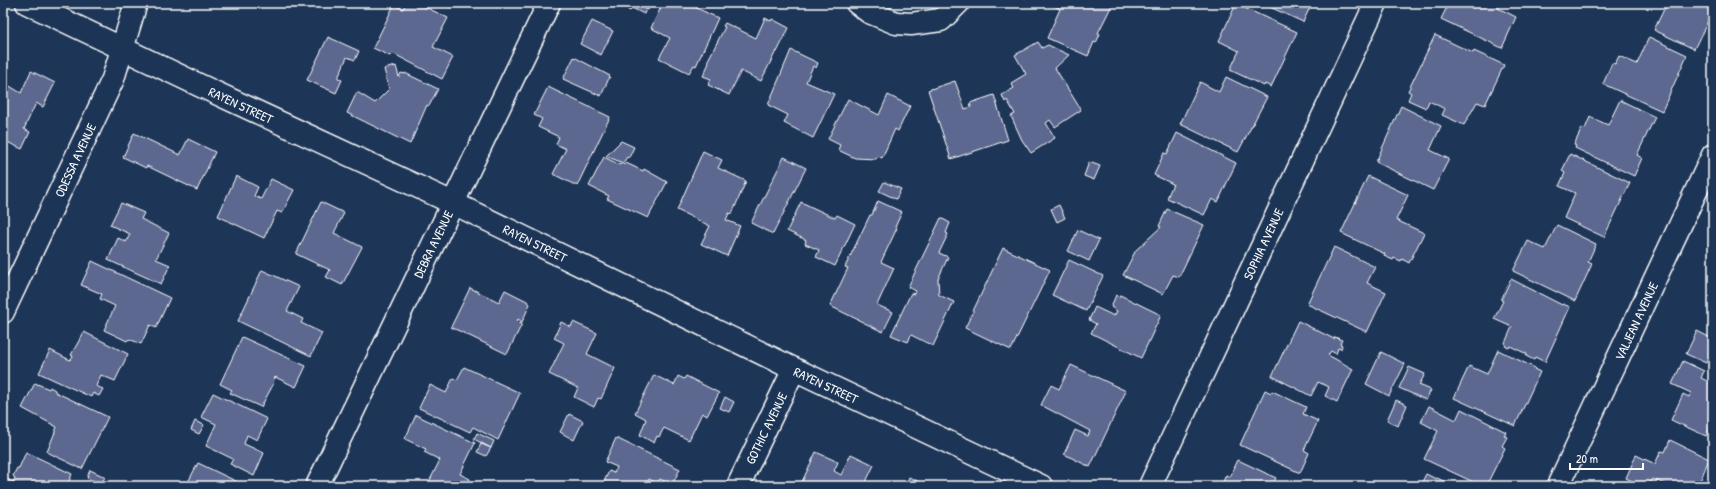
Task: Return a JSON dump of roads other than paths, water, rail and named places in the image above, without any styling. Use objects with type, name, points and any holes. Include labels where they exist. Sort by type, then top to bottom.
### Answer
[{"type":"street","name":"RAYEN STREET","points":[[27,3],[452,203],[794,370],[1041,486]]},
{"type":"street","name":"ODESSA AVENUE","points":[[3,312],[112,80],[136,3]]},
{"type":"street","name":"DEBRA AVENUE","points":[[317,486],[549,3]]},
{"type":"street","points":[[857,3],[869,12],[896,22],[911,24],[941,20],[958,3]]},
{"type":"street","name":"SOPHIA AVENUE","points":[[1150,486],[1376,3]]},
{"type":"street","name":"VALJEAN AVENUE","points":[[1558,486],[1713,155]]},
{"type":"street","name":"GOTHIC AVENUE","points":[[738,486],[794,370]]}]
